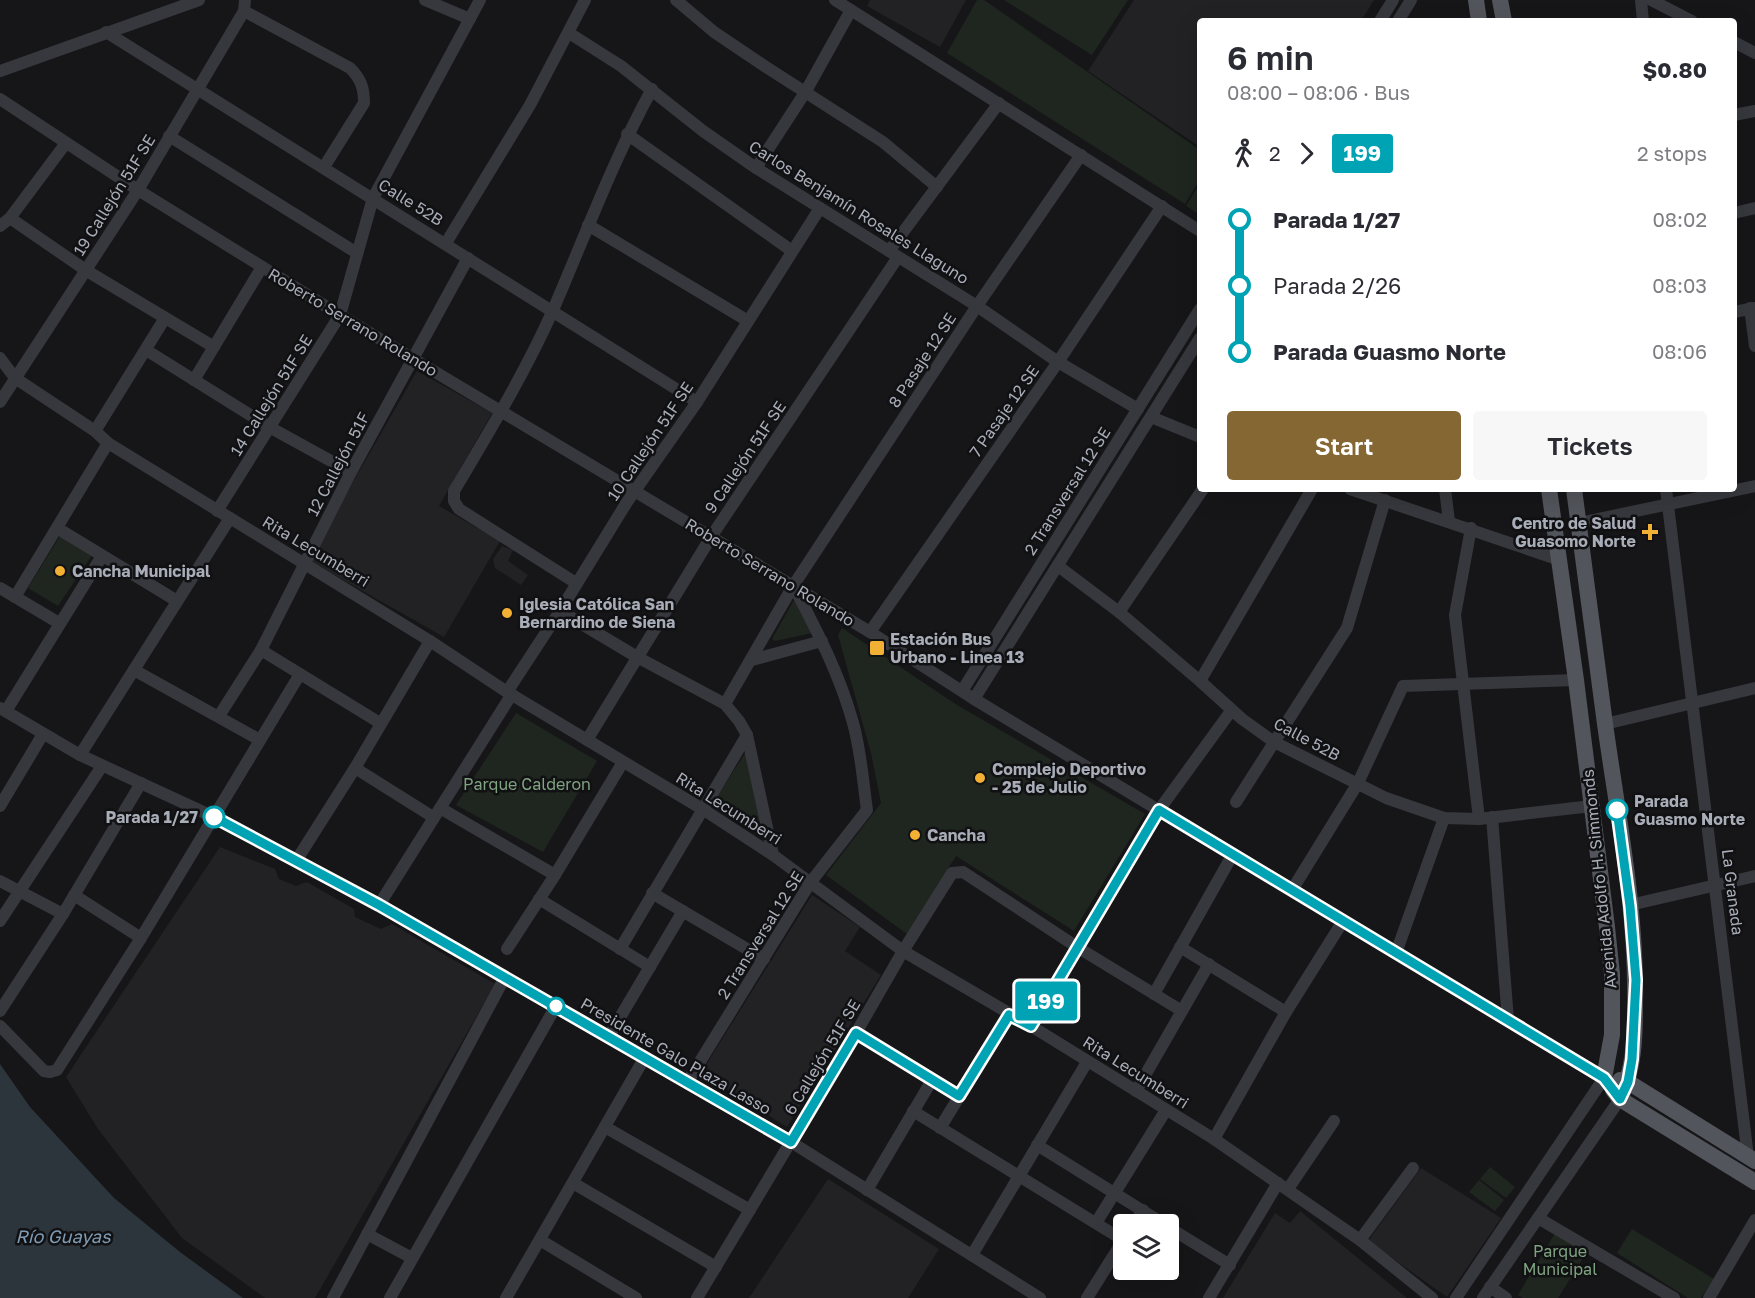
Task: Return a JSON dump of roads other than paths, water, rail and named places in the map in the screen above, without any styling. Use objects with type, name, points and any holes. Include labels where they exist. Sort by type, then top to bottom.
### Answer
[{"type":"main road","points":[[1476,0],[1479,18]]},
{"type":"main road","points":[[1500,0],[1503,18]]},
{"type":"main road","name":"Avenida Adolfo H. Simmonds","points":[[1549,492],[1602,872],[1611,974],[1612,1035],[1604,1078]]},
{"type":"main road","name":"Avenida Adolfo H. Simmonds","points":[[1574,492],[1630,906],[1636,980],[1632,1059],[1628,1082],[1620,1099]]},
{"type":"main road","name":"Roberto Serrano Rolando","points":[[1604,1078],[1628,1082],[1752,1159]]},
{"type":"main road","name":"Roberto Serrano Rolando","points":[[1604,1078],[1620,1099],[1755,1182]]},
{"type":"street","points":[[0,71],[199,0]]},
{"type":"street","points":[[425,0],[470,19]]},
{"type":"street","name":"14 Callejón 51F SE","points":[[217,511],[340,315],[373,198],[480,0]]},
{"type":"street","points":[[446,243],[530,105],[585,0]]},
{"type":"street","points":[[676,0],[714,32],[883,142],[937,187]]},
{"type":"street","points":[[835,0],[1197,229]]},
{"type":"street","points":[[1382,18],[1393,0]]},
{"type":"street","points":[[1400,18],[1411,0]]},
{"type":"street","points":[[1641,0],[1643,18]]},
{"type":"street","points":[[1650,0],[1686,18]]},
{"type":"street","points":[[244,5],[350,68],[359,77],[364,91],[364,103],[324,167]]},
{"type":"street","name":"19 Callejón 51F SE","points":[[0,402],[138,190],[244,5]]},
{"type":"street","points":[[756,168],[806,92],[851,10]]},
{"type":"street","name":"Calle 52B","points":[[106,32],[697,402]]},
{"type":"street","name":"Carlos Benjamín Rosales Llaguno","points":[[569,33],[652,89],[756,168],[977,306],[1058,362],[1138,409]]},
{"type":"street","points":[[1737,44],[1755,53]]},
{"type":"street","points":[[576,583],[459,508],[454,501],[454,491],[502,411],[552,312],[627,134],[652,89]]},
{"type":"street","name":"Roberto Serrano Rolando","points":[[0,99],[138,190],[340,315],[870,632],[975,699],[1604,1078]]},
{"type":"street","name":"9 Callejón 51F SE","points":[[587,740],[711,537],[937,187],[999,103]]},
{"type":"street","points":[[1737,114],[1755,111]]},
{"type":"street","points":[[627,134],[792,251]]},
{"type":"street","points":[[169,136],[357,252]]},
{"type":"street","points":[[66,143],[5,222],[214,347]]},
{"type":"street","name":"8 Pasaje 12 SE","points":[[725,704],[793,586],[977,306],[1081,154]]},
{"type":"street","name":"7 Pasaje 12 SE","points":[[870,632],[1058,362],[1162,206]]},
{"type":"street","name":"10 Callejón 51F SE","points":[[379,905],[627,502],[697,402],[820,208]]},
{"type":"street","points":[[1737,212],[1755,208]]},
{"type":"street","points":[[588,225],[748,321]]},
{"type":"street","name":"12 Callejón 51F","points":[[219,716],[261,650],[351,472],[468,258]]},
{"type":"street","points":[[194,380],[262,267]]},
{"type":"street","points":[[1737,311],[1753,308],[1755,346]]},
{"type":"street","name":"2 Transversal 12 SE","points":[[962,691],[1197,314]]},
{"type":"street","points":[[95,431],[165,318]]},
{"type":"street","name":"2 Transversal 12 SE","points":[[975,699],[1197,343]]},
{"type":"street","points":[[146,350],[271,428],[351,472]]},
{"type":"street","name":"Rita Lecumberri","points":[[0,358],[15,378],[108,442],[430,641],[509,693],[704,810],[773,855],[903,951],[1031,1026],[1214,1139],[1360,1240],[1432,1298]]},
{"type":"street","points":[[1151,417],[1197,435]]},
{"type":"street","points":[[15,597],[108,442]]},
{"type":"street","points":[[1737,490],[1755,486]]},
{"type":"street","points":[[1119,612],[1201,492]]},
{"type":"street","points":[[1200,681],[1310,492]]},
{"type":"street","points":[[1360,492],[1560,560]]},
{"type":"street","points":[[1445,492],[1449,521]]},
{"type":"street","name":"La Granada","points":[[1666,492],[1715,885],[1752,1159]]},
{"type":"street","points":[[1579,523],[1726,492]]},
{"type":"street","points":[[1236,802],[1347,628],[1385,500]]},
{"type":"street","points":[[80,755],[230,518]]},
{"type":"street","points":[[57,528],[177,601]]},
{"type":"street","points":[[1471,528],[1455,615],[1479,819]]},
{"type":"street","points":[[3,710],[102,555]]},
{"type":"street","name":"Calle 52B","points":[[1058,566],[1119,612],[1200,681],[1231,711],[1274,742],[1386,798],[1444,818],[1479,819],[1592,806]]},
{"type":"street","points":[[752,660],[822,641],[793,586]]},
{"type":"street","points":[[0,588],[59,623]]},
{"type":"street","points":[[560,611],[637,657],[725,704],[747,735],[773,855]]},
{"type":"street","points":[[296,861],[355,768],[430,641]]},
{"type":"street","name":"2 Transversal 12 SE","points":[[688,1081],[810,883],[867,810],[854,725],[822,641]]},
{"type":"street","points":[[261,650],[380,723]]},
{"type":"street","points":[[134,670],[261,740]]},
{"type":"street","points":[[0,1026],[44,1071],[57,1070],[141,938],[300,674]]},
{"type":"street","points":[[1292,890],[1358,783],[1403,686],[1576,680]]},
{"type":"street","points":[[1605,724],[1755,688]]},
{"type":"street","name":"Presidente Galo Plaza Lasso","points":[[3,710],[80,755],[214,817],[379,905],[791,1142],[1040,1298]]},
{"type":"street","points":[[1031,1026],[1159,810],[1231,711]]},
{"type":"street","points":[[0,806],[43,734]]},
{"type":"street","points":[[620,949],[747,735]]},
{"type":"street","points":[[507,949],[623,762]]},
{"type":"street","points":[[0,921],[102,766]]},
{"type":"street","points":[[355,768],[555,875]]},
{"type":"street","points":[[0,1011],[63,914],[141,783]]},
{"type":"street","points":[[1492,817],[1508,1020]]},
{"type":"street","points":[[1396,953],[1444,818]]},
{"type":"street","points":[[1154,994],[1233,855]]},
{"type":"street","name":"6 Callejón 51F SE","points":[[697,1298],[903,951],[952,873],[963,872],[1077,947]]},
{"type":"street","points":[[1630,906],[1755,876]]},
{"type":"street","points":[[0,881],[63,914]]},
{"type":"street","points":[[652,893],[764,959]]},
{"type":"street","points":[[74,894],[141,938]]},
{"type":"street","points":[[539,899],[650,967]]},
{"type":"street","points":[[609,1036],[683,911]]},
{"type":"street","points":[[1214,1139],[1286,1012],[1343,921]]},
{"type":"street","points":[[1077,947],[1182,1011]]},
{"type":"street","points":[[1180,947],[1286,1012]]},
{"type":"street","points":[[1136,1091],[1209,964]]},
{"type":"street","points":[[333,1298],[505,977]]},
{"type":"street","points":[[390,1298],[556,1006]]},
{"type":"street","points":[[940,1128],[1009,1015]]},
{"type":"street","points":[[856,1033],[959,1096]]},
{"type":"street","points":[[509,1297],[645,1057]]},
{"type":"street","points":[[972,1255],[1087,1062]]},
{"type":"street","name":"Avenida Adolfo H. Simmonds","points":[[1456,1298],[1604,1078]]},
{"type":"street","points":[[867,1190],[932,1080]]},
{"type":"street","name":"Avenida Adolfo H. Simmonds","points":[[1486,1293],[1620,1099]]},
{"type":"street","points":[[1096,1223],[1166,1110]]},
{"type":"street","points":[[913,1111],[1113,1234]]},
{"type":"street","points":[[1209,1298],[1283,1186],[1334,1121]]},
{"type":"street","points":[[605,1126],[750,1210]]},
{"type":"street","points":[[1037,1145],[1149,1214]]},
{"type":"street","points":[[1360,1240],[1413,1168]]},
{"type":"street","points":[[573,1183],[716,1267]]},
{"type":"street","points":[[1140,1214],[1143,1210]]},
{"type":"street","points":[[1538,1218],[1674,1298]]},
{"type":"street","points":[[1709,1298],[1755,1220]]},
{"type":"street","points":[[367,1234],[412,1258]]},
{"type":"street","points":[[1179,1234],[1230,1265]]},
{"type":"street","points":[[540,1240],[636,1298]]},
{"type":"street","points":[[1087,1298],[1113,1256]]},
{"type":"street","points":[[1486,1293],[1506,1298]]},
{"type":"water","name":"Río Guayas","points":[[0,1064],[30,1107],[114,1198],[180,1252],[243,1298],[0,1298]]},
{"type":"place","name":"Centro de Salud Guasomo Norte","points":[[1650,532]]},
{"type":"place","name":"Cancha Municipal","points":[[60,571]]},
{"type":"place","name":"Iglesia Católica San Bernardino de Siena","points":[[507,613]]},
{"type":"place","name":"Estación Bus Urbano - Linea 13","points":[[877,648]]},
{"type":"place","name":"Complejo Deportivo - 25 de Julio","points":[[980,778]]},
{"type":"place","name":"Parada Guasmo Norte","points":[[1617,810]]},
{"type":"place","name":"Parada 1/27","points":[[214,817]]},
{"type":"place","name":"Cancha","points":[[915,835]]},
{"type":"park label","name":"Parque Calderon","points":[[527,784]]},
{"type":"park label","name":"Parque Municipal","points":[[1560,1260]]}]
